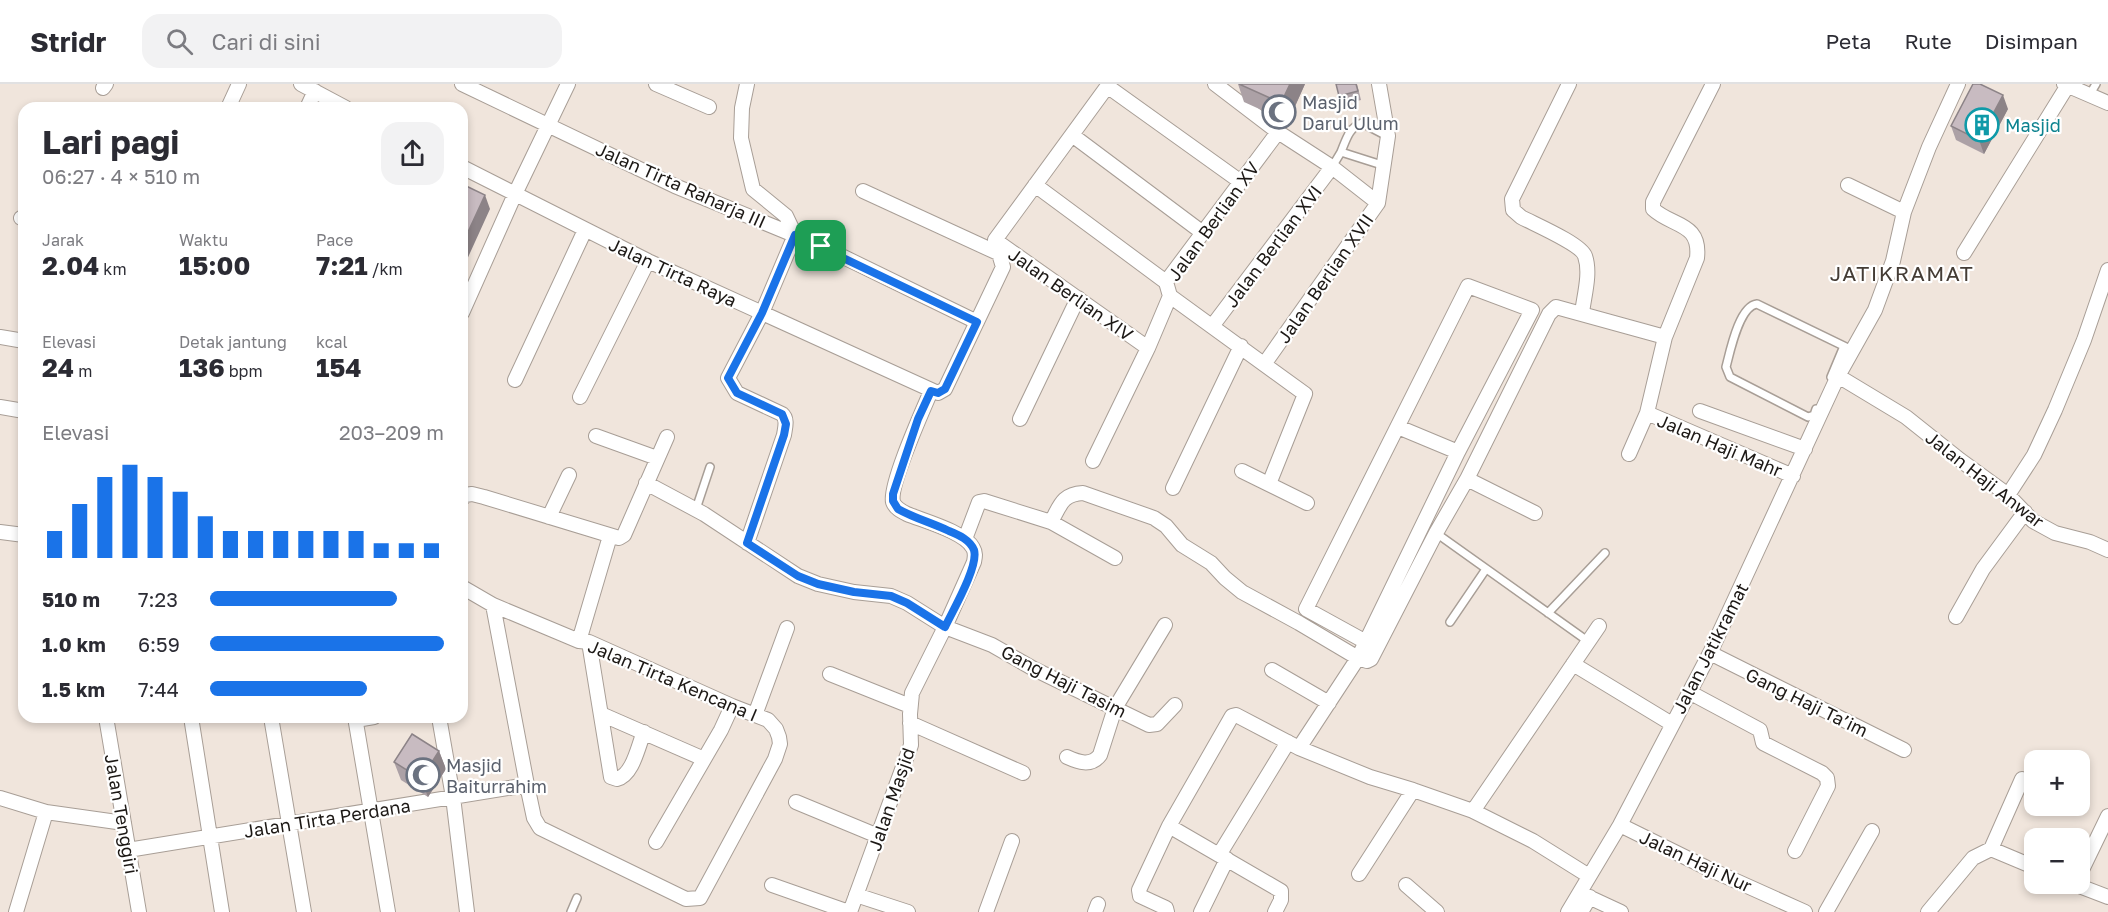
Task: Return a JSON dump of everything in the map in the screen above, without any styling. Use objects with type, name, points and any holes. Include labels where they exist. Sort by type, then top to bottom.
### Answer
[{"type":"street","points":[[231,102],[239,84]]},
{"type":"street","points":[[301,84],[335,102]]},
{"type":"street","name":"Jalan Tirta Raharja III","points":[[462,84],[548,123],[675,186],[795,235],[977,322]]},
{"type":"street","points":[[468,300],[568,84]]},
{"type":"street","points":[[656,84],[709,107]]},
{"type":"street","points":[[747,84],[742,108],[741,138],[753,189],[786,216],[795,235],[762,313],[728,378],[737,393],[782,414],[786,424],[747,543]]},
{"type":"street","name":"Jalan Berlian XVII","points":[[1265,363],[1378,203],[1388,136],[1378,84]]},
{"type":"street","points":[[1569,84],[1512,199],[1513,210],[1521,217],[1576,246],[1584,253],[1587,264],[1582,313]]},
{"type":"street","points":[[1629,454],[1647,413],[1665,337],[1697,258],[1698,244],[1693,234],[1676,221],[1659,214],[1653,209],[1653,202],[1713,84]]},
{"type":"street","name":"Jalan Jatikramat","points":[[1568,912],[1585,895],[1589,876],[1620,825],[1710,653],[1793,476],[1838,376],[1848,348],[1875,310],[1893,261],[1904,212],[1929,147],[1958,84]]},
{"type":"street","points":[[1115,558],[1051,522],[984,501],[977,505],[966,539],[898,509],[893,501],[901,468],[931,391],[938,393],[945,389],[1002,267],[995,240],[1108,85],[1241,182]]},
{"type":"street","points":[[1964,253],[2066,85],[2093,89],[2108,103]]},
{"type":"street","points":[[1222,86],[1278,132],[1332,167],[1378,203]]},
{"type":"street","points":[[310,102],[315,91]]},
{"type":"street","name":"Jalan Berlian XV","points":[[1093,461],[1148,348],[1168,289],[1203,234],[1278,132]]},
{"type":"street","points":[[1072,135],[1203,234]]},
{"type":"street","name":"Jalan Berlian XVI","points":[[1213,325],[1332,167]]},
{"type":"street","name":"Jalan Tirta Raya","points":[[468,170],[648,261],[931,391]]},
{"type":"street","points":[[1035,185],[1305,394],[1269,484]]},
{"type":"street","points":[[1848,185],[1904,212]]},
{"type":"street","points":[[862,191],[1000,254]]},
{"type":"street","points":[[515,380],[585,230]]},
{"type":"street","name":"Jalan Berlian XIV","points":[[995,240],[1148,348]]},
{"type":"street","points":[[580,397],[648,261]]},
{"type":"street","points":[[2008,495],[2034,455],[2055,410],[2084,340],[2108,270]]},
{"type":"street","points":[[1201,912],[1223,857],[1294,745],[1329,703],[1358,658],[1366,642],[1458,452],[1532,310],[1468,286],[1306,609],[1366,642]]},
{"type":"street","points":[[1020,419],[1078,298]]},
{"type":"street","points":[[1051,522],[1064,499],[1072,494],[1083,493],[1154,518],[1166,526],[1182,545],[1211,563],[1242,592],[1358,658],[1364,661],[1371,659],[1436,533],[1467,479],[1549,314],[1556,307],[1665,337]]},
{"type":"street","points":[[0,337],[18,340]]},
{"type":"street","points":[[1173,488],[1241,346]]},
{"type":"street","name":"Jalan Haji Anwar","points":[[1838,376],[1906,417],[2008,495],[2033,521],[2055,533],[2108,549]]},
{"type":"street","points":[[0,408],[18,410]]},
{"type":"street","points":[[1700,411],[1805,449]]},
{"type":"street","name":"Jalan Haji Mahr","points":[[1647,413],[1793,476]]},
{"type":"street","points":[[1398,427],[1458,452]]},
{"type":"street","points":[[596,436],[657,458]]},
{"type":"street","points":[[468,497],[549,517],[619,538],[624,535],[667,437]]},
{"type":"street","points":[[1242,471],[1307,503]]},
{"type":"street","points":[[549,517],[569,475]]},
{"type":"street","points":[[1467,479],[1534,513]]},
{"type":"street","name":"Gang Haji Tasim","points":[[645,483],[696,509],[798,576],[818,584],[854,592],[891,596],[907,603],[945,627],[992,645],[1034,669],[1153,726],[1175,705]]},
{"type":"street","points":[[1956,617],[1983,568],[2025,512]]},
{"type":"street","points":[[0,532],[18,534]]},
{"type":"street","points":[[610,536],[584,641],[601,714],[611,777],[623,778],[628,772],[644,732]]},
{"type":"street","name":"Jalan Masjid","points":[[849,912],[909,752],[912,738],[910,706],[912,693],[974,562],[973,547],[966,539]]},
{"type":"street","name":"Jalan Tirta Kencana I","points":[[468,590],[494,604],[768,720],[776,729],[779,737],[777,752],[700,898],[686,899],[540,828],[534,818],[527,785]]},
{"type":"street","points":[[494,604],[527,785]]},
{"type":"street","points":[[1067,757],[1084,764],[1096,760],[1115,708],[1165,625]]},
{"type":"street","points":[[1473,811],[1599,626]]},
{"type":"street","points":[[755,715],[787,628]]},
{"type":"street","name":"Gang Haji Ta’im","points":[[1710,653],[1904,750]]},
{"type":"street","points":[[1574,664],[1672,723]]},
{"type":"street","points":[[1272,670],[1329,703]]},
{"type":"street","points":[[830,674],[910,706]]},
{"type":"street","points":[[1689,692],[1760,730],[1763,743],[1822,773],[1827,778],[1828,786],[1795,851]]},
{"type":"street","points":[[656,842],[721,730],[732,706]]},
{"type":"street","points":[[601,714],[704,759]]},
{"type":"street","points":[[1167,912],[1166,908],[1140,896],[1139,890],[1169,826],[1232,716],[1240,717],[1294,745],[1370,777],[1473,811],[1533,842],[1589,876]]},
{"type":"street","name":"Jalan Tenggiri","points":[[107,723],[139,912]]},
{"type":"street","points":[[192,723],[222,912]]},
{"type":"street","points":[[272,723],[304,912]]},
{"type":"street","points":[[356,723],[388,912]]},
{"type":"street","points":[[440,723],[453,797],[467,912]]},
{"type":"street","points":[[910,723],[1023,773]]},
{"type":"street","points":[[1928,912],[1973,858],[1991,849],[2022,779]]},
{"type":"street","name":"Jalan Tirta Perdana","points":[[128,850],[527,785]]},
{"type":"street","points":[[1359,874],[1413,790]]},
{"type":"street","points":[[0,798],[46,812],[124,823]]},
{"type":"street","points":[[796,802],[878,836]]},
{"type":"street","points":[[16,912],[46,812]]},
{"type":"street","points":[[2090,853],[2108,816]]},
{"type":"street","name":"Jalan Haji Nur","points":[[1620,825],[1804,912]]},
{"type":"street","points":[[1169,826],[1281,891],[1281,900],[1275,912]]},
{"type":"street","points":[[1826,912],[1872,831]]},
{"type":"street","points":[[986,912],[1012,841]]},
{"type":"street","points":[[1991,849],[2024,863]]},
{"type":"street","points":[[772,885],[849,912]]},
{"type":"street","points":[[1406,885],[1437,912]]},
{"type":"street","points":[[2090,890],[2108,897]]},
{"type":"street","points":[[856,895],[908,912]]},
{"type":"street","points":[[1581,912],[1585,895],[1621,912]]},
{"type":"lane","points":[[1332,167],[1354,125],[1362,123],[1388,136]]},
{"type":"lane","points":[[1341,152],[1385,166]]},
{"type":"lane","points":[[1754,303],[1848,348],[1814,415],[1809,418],[1730,376],[1726,370],[1739,323],[1754,303]]},
{"type":"lane","points":[[696,509],[710,467]]},
{"type":"lane","points":[[1436,533],[1589,642]]},
{"type":"lane","points":[[1548,613],[1605,553]]},
{"type":"lane","points":[[1450,622],[1486,569]]},
{"type":"lane","points":[[571,912],[577,898]]},
{"type":"building","points":[[1239,84],[1290,84],[1281,103]]},
{"type":"building","points":[[1336,84],[1356,84],[1358,91],[1339,96]]},
{"type":"building","points":[[1973,84],[1980,84],[2003,95],[1979,140],[1951,126]]},
{"type":"building","points":[[468,187],[485,195],[468,232]]},
{"type":"building","points":[[412,734],[439,751],[421,779],[394,762]]},
{"type":"place","name":"Masjid Darul Ulum","points":[[1279,112]]},
{"type":"place","name":"Masjid","points":[[1982,125]]},
{"type":"place","name":"Masjid Baiturrahim","points":[[423,775]]},
{"type":"district","name":"JATIKRAMAT","points":[[1902,273]]},
{"type":"route","points":[[795,235],[821,246],[977,322],[945,389],[938,393],[931,391],[918,419],[893,494],[893,501],[898,509],[951,531],[966,539],[973,547],[975,554],[971,571],[945,627],[907,603],[891,596],[854,592],[818,584],[798,576],[747,543],[786,424],[782,414],[737,393],[728,378],[762,313],[795,235]]}]
